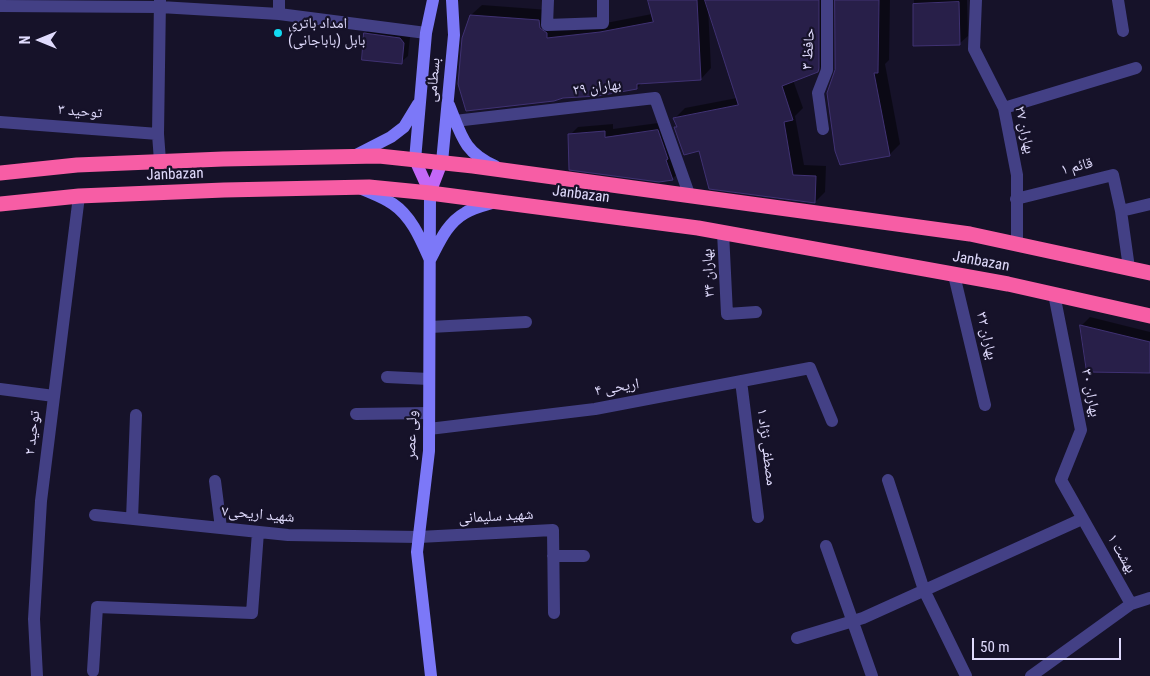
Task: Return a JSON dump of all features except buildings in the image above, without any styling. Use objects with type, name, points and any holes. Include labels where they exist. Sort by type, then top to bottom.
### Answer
[{"type":"highway","name":"Janbazan","points":[[0,173],[77,165],[379,156],[442,162],[689,194],[970,234],[1150,274]]},
{"type":"highway","name":"Janbazan","points":[[0,204],[79,196],[358,187],[430,193],[723,232],[954,274],[1150,316]]},
{"type":"main road","name":"بسطامی","points":[[415,160],[426,33],[433,0]]},
{"type":"main road","name":"بسطامی","points":[[442,162],[448,122],[454,35],[452,0]]},
{"type":"main road","points":[[354,156],[391,137],[404,127],[420,100]]},
{"type":"main road","points":[[448,122],[468,148],[482,161],[501,170]]},
{"type":"main road","points":[[415,160],[430,193]]},
{"type":"main road","points":[[430,193],[442,162]]},
{"type":"main road","points":[[358,187],[393,204],[406,215],[417,232],[430,260]]},
{"type":"main road","name":"ولی عصر","points":[[430,193],[429,451],[417,552],[431,676]]},
{"type":"main road","points":[[430,260],[443,234],[454,220],[466,212],[497,202]]},
{"type":"street","points":[[278,14],[279,0]]},
{"type":"street","points":[[548,0],[546,25],[603,23],[603,0]]},
{"type":"street","name":"حافظ ۳","points":[[823,129],[818,93],[827,70],[827,0]]},
{"type":"street","name":"بهاران ۲۷","points":[[976,0],[974,49],[1004,108],[1016,175],[1016,243]]},
{"type":"street","points":[[1118,0],[1123,31]]},
{"type":"street","points":[[0,6],[62,3],[160,3],[278,14],[426,33]]},
{"type":"street","points":[[160,3],[158,134],[160,162]]},
{"type":"street","points":[[1004,108],[1136,68]]},
{"type":"street","name":"بهاران ۲۹","points":[[448,122],[655,98],[689,194]]},
{"type":"street","name":"توحید ۳","points":[[0,122],[158,134]]},
{"type":"street","name":"قائم ۱","points":[[1016,199],[1113,175],[1121,211],[1129,268]]},
{"type":"street","name":"توحید ۲","points":[[37,676],[34,620],[40,501],[79,196]]},
{"type":"street","points":[[1121,211],[1150,204]]},
{"type":"street","name":"بهاران ۳۴","points":[[723,232],[728,314],[756,312]]},
{"type":"street","name":"بهاران ۳۲","points":[[954,274],[985,405]]},
{"type":"street","name":"بهاران ۳۰","points":[[1054,294],[1081,430],[1061,480],[1082,519]]},
{"type":"street","points":[[430,328],[526,322]]},
{"type":"street","name":"اریحی ۴","points":[[429,428],[595,409],[810,368],[832,421]]},
{"type":"street","points":[[387,377],[430,379]]},
{"type":"street","name":"مصطفی نژاد ۱","points":[[741,382],[758,517]]},
{"type":"street","points":[[0,389],[54,396]]},
{"type":"street","points":[[356,414],[429,413]]},
{"type":"street","points":[[132,519],[136,416]]},
{"type":"street","points":[[888,480],[924,590],[966,676]]},
{"type":"street","points":[[215,481],[221,528]]},
{"type":"street","name":"شهید اریحی۷","points":[[95,515],[288,535],[419,537]]},
{"type":"street","points":[[797,638],[863,618],[1082,519]]},
{"type":"street","name":"بهشت ۱","points":[[1082,519],[1131,604]]},
{"type":"street","name":"شهید سلیمانی","points":[[419,537],[553,530],[554,613]]},
{"type":"street","points":[[93,671],[97,607],[252,612],[258,532]]},
{"type":"street","points":[[826,546],[872,676]]},
{"type":"street","points":[[553,556],[584,556]]},
{"type":"street","points":[[1037,674],[1131,604],[1150,598]]},
{"type":"place","name":"امداد باتری بابل (باباجانی)","points":[[278,33]]}]
